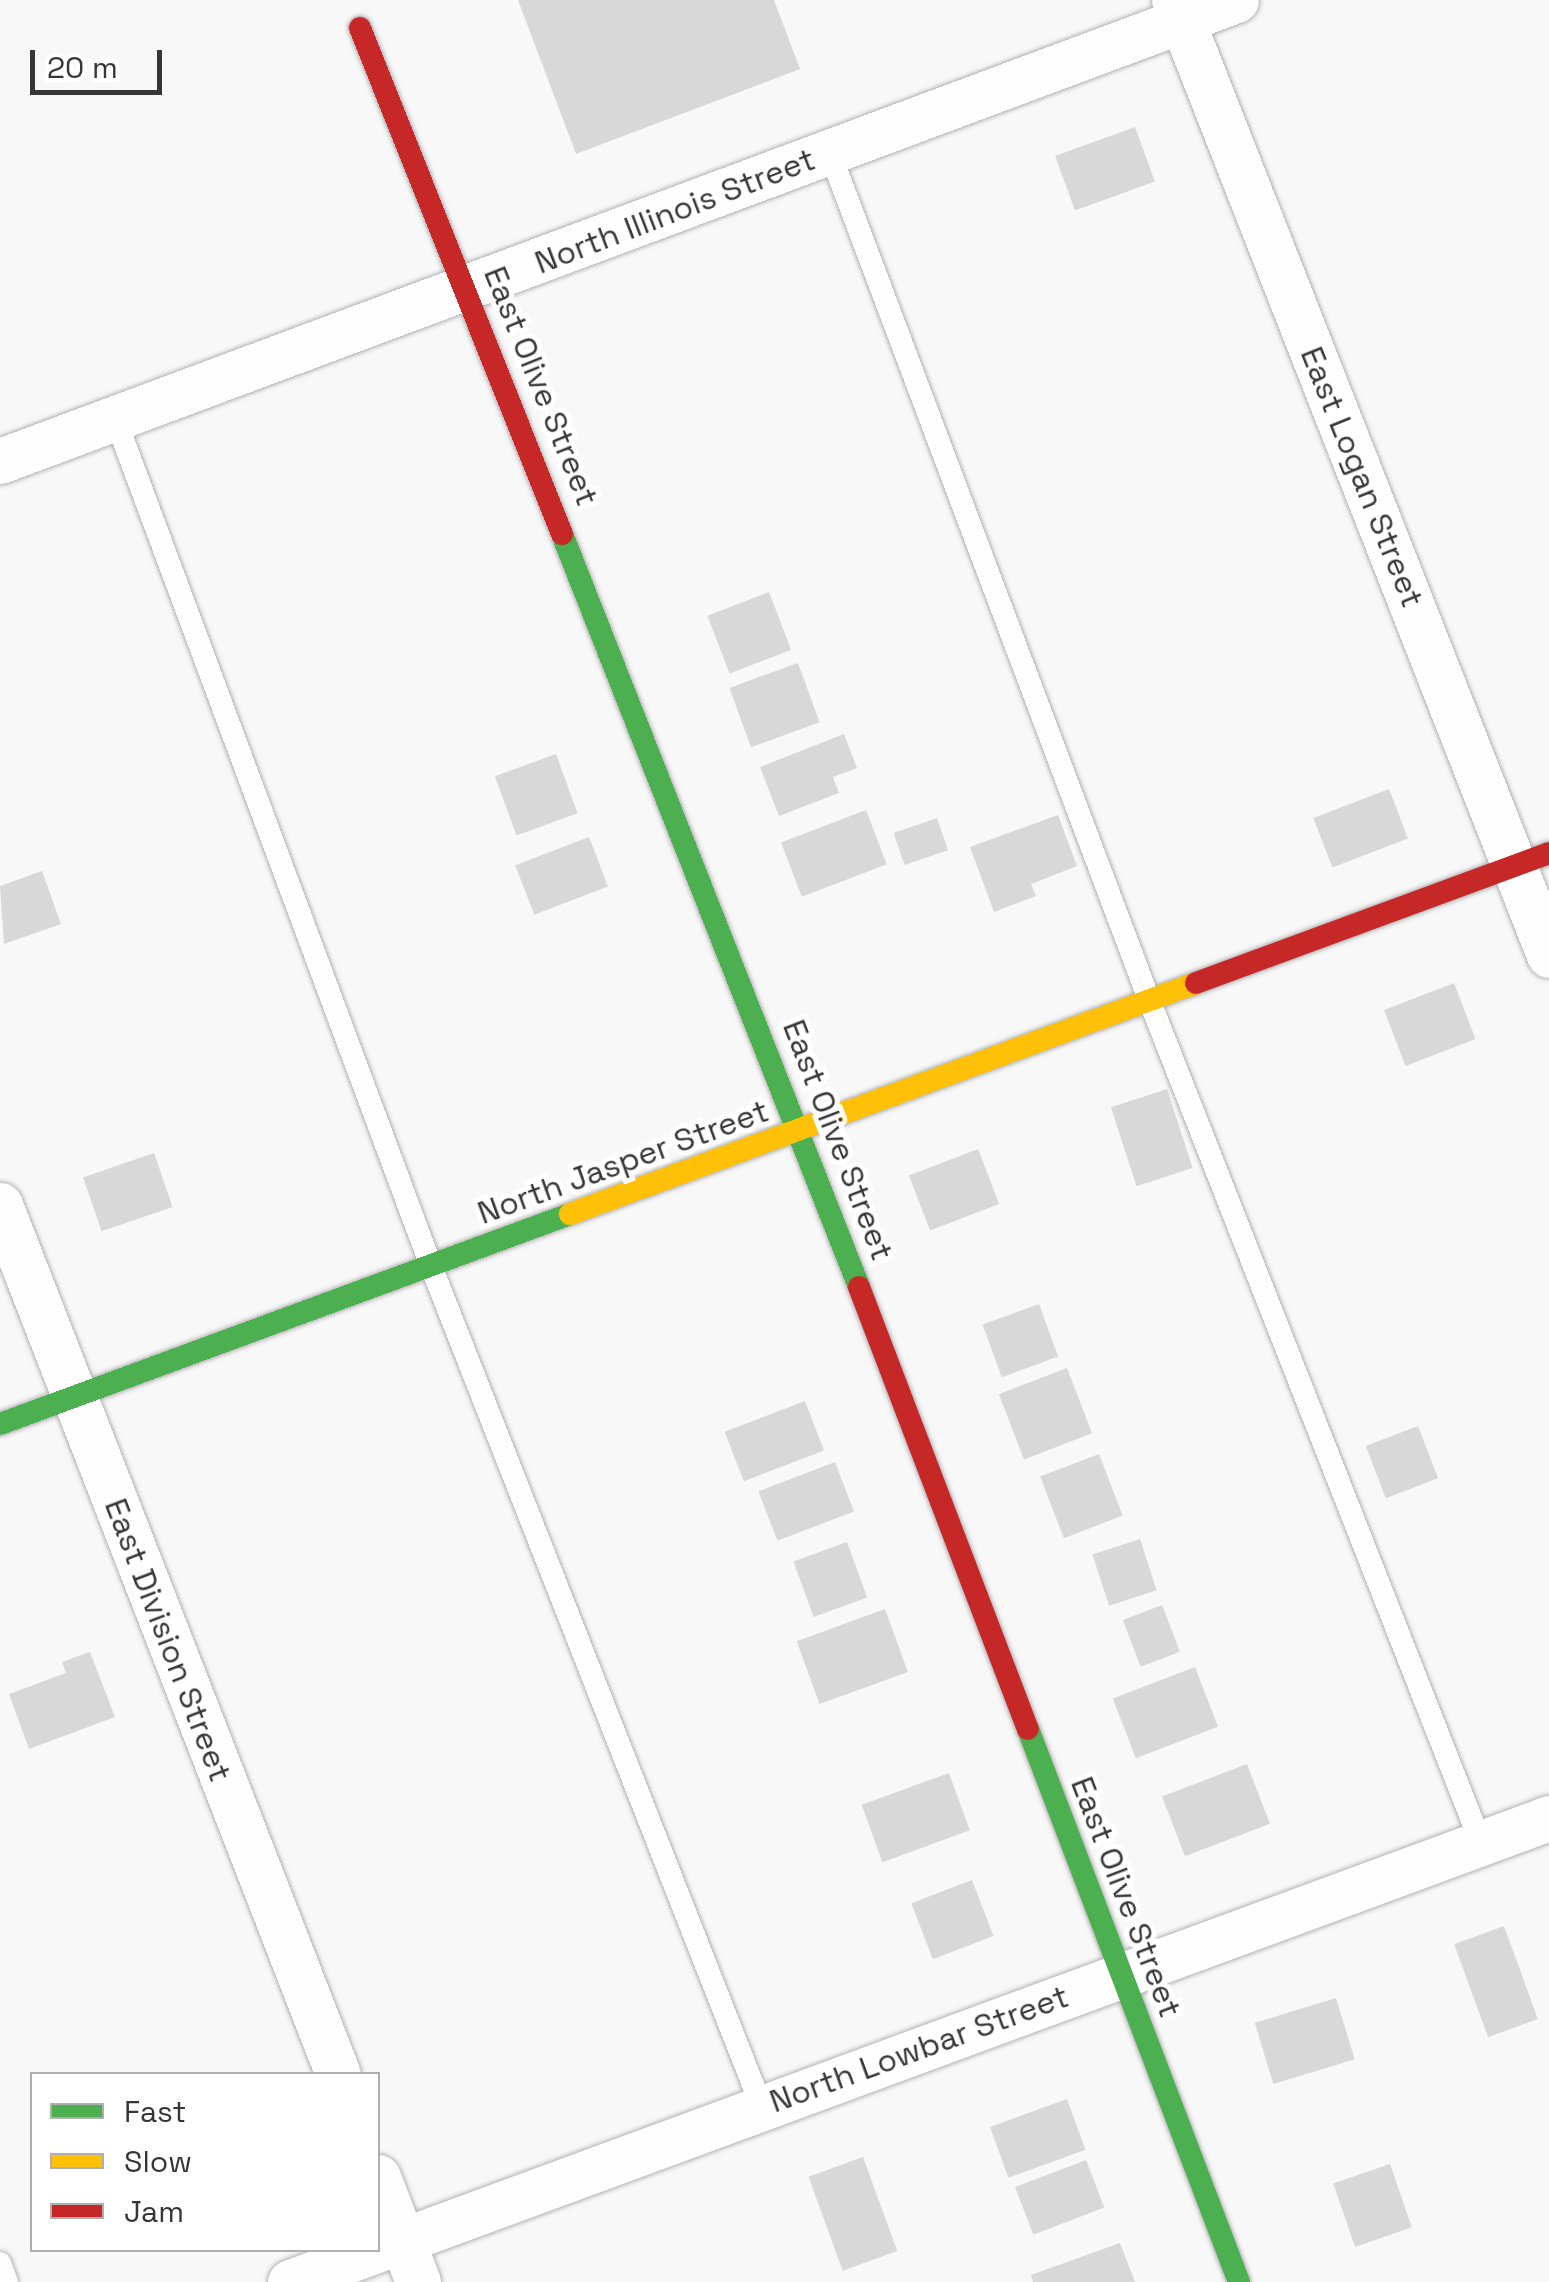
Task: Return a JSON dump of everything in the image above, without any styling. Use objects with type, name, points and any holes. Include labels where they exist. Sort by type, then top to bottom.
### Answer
[{"type":"street","name":"North Illinois Street","points":[[0,461],[830,152],[1177,10],[1236,0]]},
{"type":"street","name":"East Logan Street","points":[[1177,10],[1532,859],[1549,955]]},
{"type":"street","name":"East Olive Street","points":[[360,28],[468,289],[800,1132],[1238,2282]]},
{"type":"street","name":"North Jasper Street","points":[[0,1424],[1532,859]]},
{"type":"street","name":"East Division Street","points":[[0,1205],[337,2072]]},
{"type":"street","name":"North Lowbar Street","points":[[290,2282],[410,2261],[761,2104],[1122,1977],[1549,1818]]},
{"type":"street","points":[[380,2182],[410,2261]]},
{"type":"lane","points":[[830,152],[1150,1002],[1481,1843]]},
{"type":"lane","points":[[115,418],[431,1266],[761,2104]]},
{"type":"lane","points":[[0,2263],[7,2282]]},
{"type":"building","points":[[518,0],[774,0],[800,69],[576,154]]},
{"type":"building","points":[[1135,127],[1155,182],[1075,211],[1055,156]]},
{"type":"building","points":[[769,592],[791,650],[730,674],[707,616]]},
{"type":"building","points":[[798,663],[820,722],[751,747],[729,688]]},
{"type":"building","points":[[844,734],[857,768],[833,777],[839,793],[779,816],[760,767]]},
{"type":"building","points":[[556,754],[578,813],[516,835],[495,776]]},
{"type":"building","points":[[1389,789],[1408,838],[1332,868],[1313,818]]},
{"type":"building","points":[[866,810],[887,864],[802,897],[781,843]]},
{"type":"building","points":[[1058,815],[1077,866],[1031,884],[1036,896],[994,912],[970,847]]},
{"type":"building","points":[[937,818],[948,850],[905,865],[894,833]]},
{"type":"building","points":[[589,837],[608,886],[534,915],[515,865]]},
{"type":"building","points":[[42,871],[61,924],[4,944],[0,886]]},
{"type":"building","points":[[1454,983],[1476,1039],[1405,1066],[1384,1010]]},
{"type":"building","points":[[1167,1089],[1193,1168],[1137,1186],[1111,1107]]},
{"type":"building","points":[[978,1149],[999,1204],[930,1231],[909,1176]]},
{"type":"building","points":[[154,1153],[173,1207],[102,1231],[83,1177]]},
{"type":"building","points":[[1039,1304],[1058,1357],[1002,1377],[983,1325]]},
{"type":"building","points":[[1067,1368],[1092,1433],[1024,1460],[999,1394]]},
{"type":"building","points":[[805,1401],[824,1450],[744,1481],[725,1432]]},
{"type":"building","points":[[1418,1426],[1438,1478],[1386,1498],[1366,1446]]},
{"type":"building","points":[[1099,1454],[1123,1516],[1064,1538],[1040,1477]]},
{"type":"building","points":[[835,1462],[854,1511],[777,1541],[758,1491]]},
{"type":"building","points":[[1140,1539],[1157,1590],[1109,1606],[1092,1554]]},
{"type":"building","points":[[847,1542],[867,1597],[814,1617],[793,1561]]},
{"type":"building","points":[[1162,1605],[1180,1652],[1141,1667],[1123,1620]]},
{"type":"building","points":[[885,1609],[908,1672],[820,1704],[797,1641]]},
{"type":"building","points":[[90,1652],[115,1717],[29,1749],[9,1694],[66,1673],[62,1662]]},
{"type":"building","points":[[1195,1667],[1218,1727],[1136,1758],[1113,1699]]},
{"type":"building","points":[[1247,1764],[1270,1824],[1185,1856],[1162,1797]]},
{"type":"building","points":[[949,1773],[970,1830],[882,1862],[862,1805]]},
{"type":"building","points":[[972,1880],[994,1936],[933,1959],[911,1903]]},
{"type":"building","points":[[1504,1926],[1538,2019],[1488,2037],[1454,1944]]},
{"type":"building","points":[[1336,1998],[1355,2059],[1273,2084],[1255,2023]]},
{"type":"building","points":[[1067,2099],[1085,2150],[1008,2178],[990,2127]]},
{"type":"building","points":[[863,2157],[897,2251],[843,2271],[808,2177]]},
{"type":"building","points":[[1086,2160],[1104,2208],[1033,2235],[1015,2187]]},
{"type":"building","points":[[1390,2164],[1412,2227],[1355,2247],[1333,2184]]},
{"type":"building","points":[[1120,2243],[1135,2282],[1033,2282],[1031,2275]]},
{"type":"traffic: fast","points":[[562,534],[859,1287]]},
{"type":"traffic: fast","points":[[0,1424],[570,1214]]},
{"type":"traffic: fast","points":[[1028,1729],[1239,2282]]},
{"type":"traffic: slow","points":[[570,1214],[1196,983]]},
{"type":"traffic: jam","points":[[360,28],[562,534]]},
{"type":"traffic: jam","points":[[1196,983],[1549,853]]},
{"type":"traffic: jam","points":[[859,1287],[1028,1729]]}]
